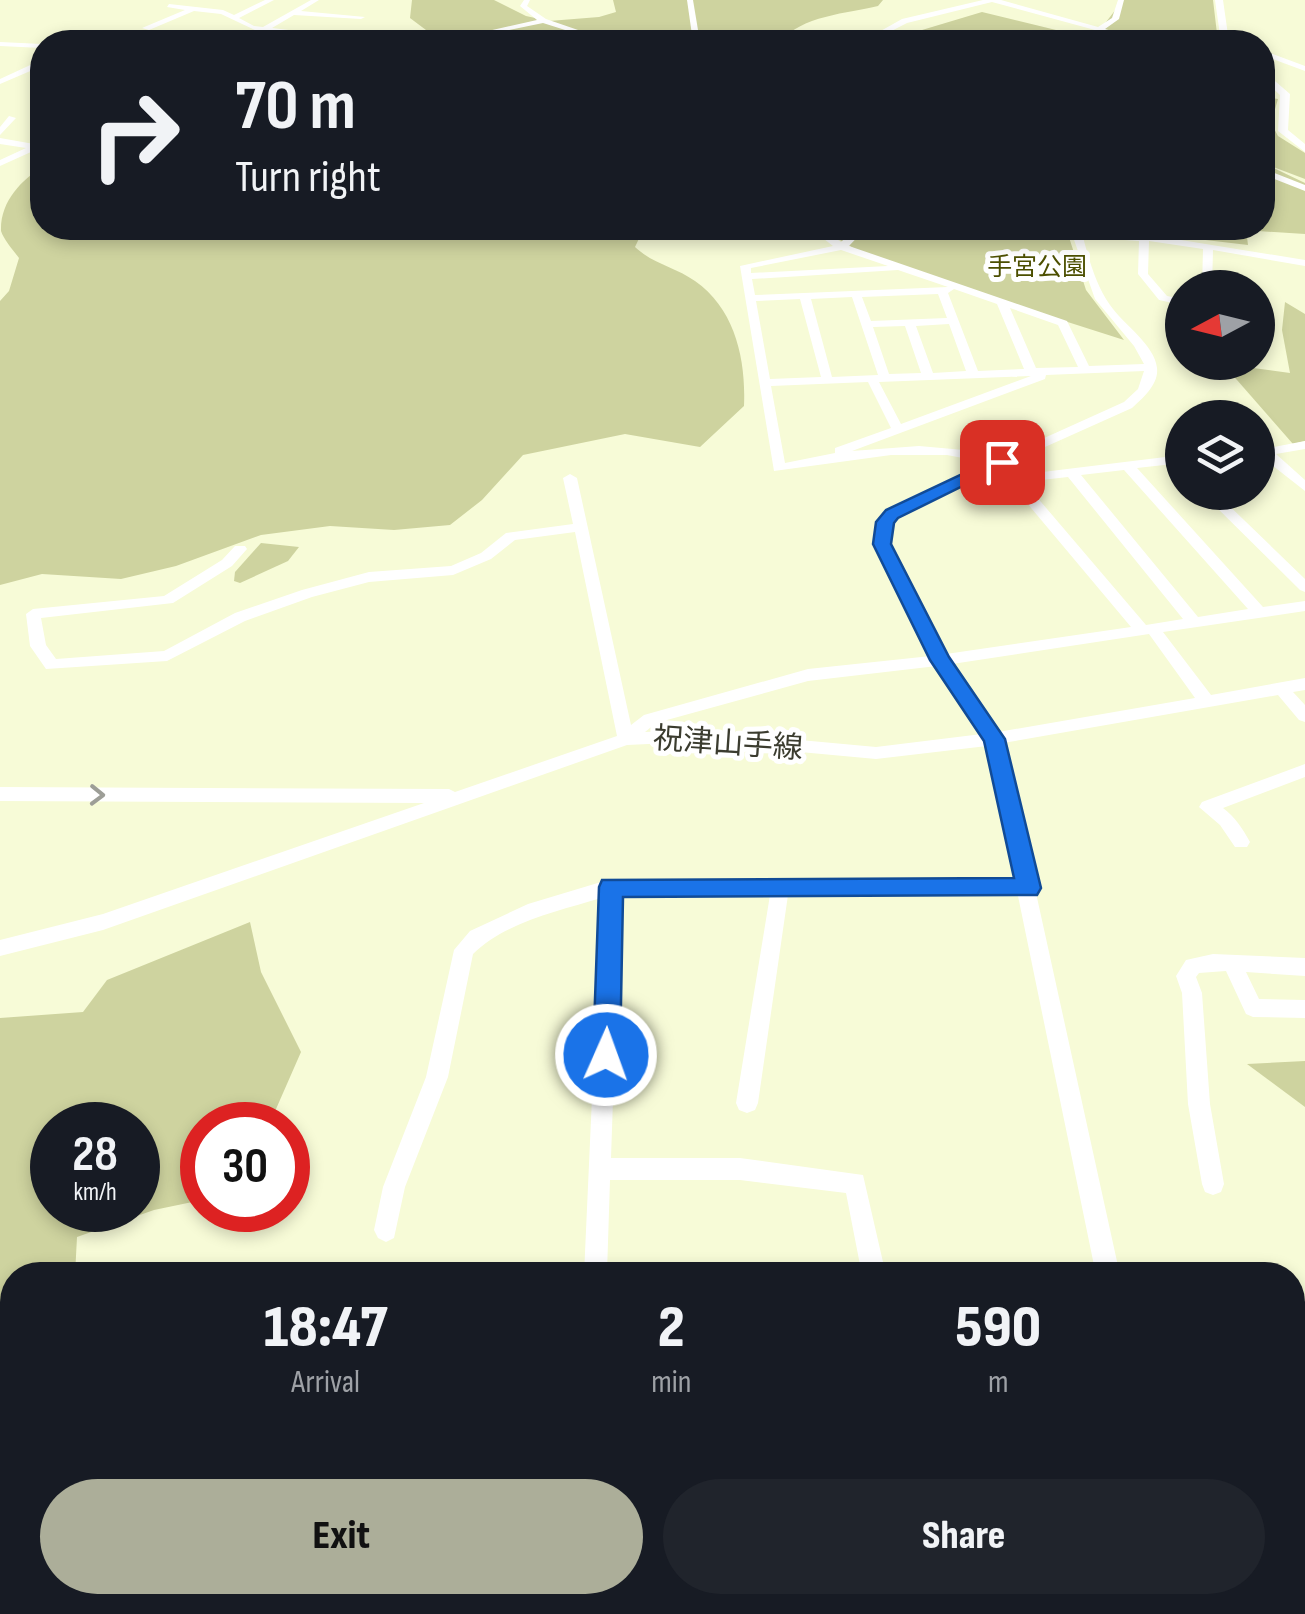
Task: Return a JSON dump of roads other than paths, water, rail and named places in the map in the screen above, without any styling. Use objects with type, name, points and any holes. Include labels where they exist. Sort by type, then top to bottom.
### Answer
[{"type":"main road","points":[[1219,0],[1223,30]]},
{"type":"main road","points":[[1275,85],[1285,94],[1283,131],[1305,150]]},
{"type":"street","points":[[209,10],[233,0]]},
{"type":"street","points":[[168,6],[235,17],[271,0]]},
{"type":"street","points":[[262,29],[316,0]]},
{"type":"street","points":[[328,0],[371,4]]},
{"type":"street","points":[[527,0],[523,6],[543,22],[569,30]]},
{"type":"street","points":[[690,0],[695,30]]},
{"type":"street","points":[[917,17],[916,13],[952,0]]},
{"type":"street","points":[[890,30],[917,17],[992,0],[1103,30]]},
{"type":"street","points":[[1100,29],[1115,19],[1122,0]]},
{"type":"street","points":[[328,16],[351,1]]},
{"type":"street","points":[[146,28],[192,10]]},
{"type":"street","points":[[292,12],[362,15],[363,30]]},
{"type":"street","points":[[235,17],[238,23],[270,30]]},
{"type":"street","points":[[503,30],[543,22]]},
{"type":"street","points":[[0,44],[30,46]]},
{"type":"street","points":[[0,58],[30,46]]},
{"type":"street","points":[[1275,57],[1305,69]]},
{"type":"street","points":[[3,79],[30,68]]},
{"type":"street","points":[[0,132],[12,118]]},
{"type":"street","points":[[0,141],[30,145]]},
{"type":"street","points":[[0,163],[30,150]]},
{"type":"street","points":[[1275,176],[1305,188]]},
{"type":"street","points":[[832,240],[903,269],[1063,323],[1085,370]]},
{"type":"street","points":[[849,240],[842,247],[748,262],[747,276],[779,468],[816,460],[928,448],[967,452],[1002,462]]},
{"type":"street","points":[[1079,240],[1103,303],[1144,350],[1152,367],[1144,393],[1128,406],[892,514],[885,522],[882,544],[940,660],[994,739],[1029,888],[1105,1262]]},
{"type":"street","points":[[1144,240],[1142,274],[1165,298]]},
{"type":"street","points":[[1158,240],[1305,263]]},
{"type":"street","points":[[1207,270],[1208,247]]},
{"type":"street","points":[[747,276],[903,269]]},
{"type":"street","points":[[752,298],[959,289]]},
{"type":"street","points":[[942,290],[973,373]]},
{"type":"street","points":[[856,294],[878,377],[897,428]]},
{"type":"street","points":[[805,296],[827,379]]},
{"type":"street","points":[[1002,303],[1031,371]]},
{"type":"street","points":[[866,324],[953,321]]},
{"type":"street","points":[[910,323],[928,375]]},
{"type":"street","points":[[766,382],[1152,367]]},
{"type":"street","points":[[816,460],[1057,370]]},
{"type":"street","points":[[1275,451],[1305,445]]},
{"type":"street","points":[[952,486],[1165,463]]},
{"type":"street","points":[[1275,463],[1305,487]]},
{"type":"street","points":[[1127,465],[1260,613]]},
{"type":"street","points":[[1071,472],[1194,622]]},
{"type":"street","points":[[570,478],[626,739],[650,719],[808,675],[940,660],[1305,606]]},
{"type":"street","points":[[1014,480],[1208,703]]},
{"type":"street","points":[[1225,510],[1305,587]]},
{"type":"street","points":[[240,549],[227,563],[168,600],[33,614],[38,646],[52,665],[167,656],[240,617],[307,592],[369,577],[452,570],[486,556],[500,540],[511,536],[580,526]]},
{"type":"street","name":"祝津山手線","points":[[0,948],[121,916],[626,739],[691,736],[876,753],[994,739],[1305,684]]},
{"type":"street","points":[[1280,688],[1305,716]]},
{"type":"street","points":[[1241,842],[1226,820],[1208,807],[1305,770]]},
{"type":"street","points":[[0,794],[464,796]]},
{"type":"street","points":[[386,1230],[394,1187],[438,1077],[464,950],[477,937],[536,910],[611,887],[1029,888]]},
{"type":"street","points":[[595,1262],[611,887]]},
{"type":"street","points":[[747,1103],[780,888]]},
{"type":"street","points":[[1232,964],[1254,1008],[1305,1008]]},
{"type":"street","points":[[1213,1184],[1199,1104],[1192,994],[1186,976],[1193,966],[1305,967]]},
{"type":"street","points":[[601,1170],[740,1169],[854,1183],[871,1262]]},
{"type":"park label","name":"手宮公園","points":[[1037,267]]}]
